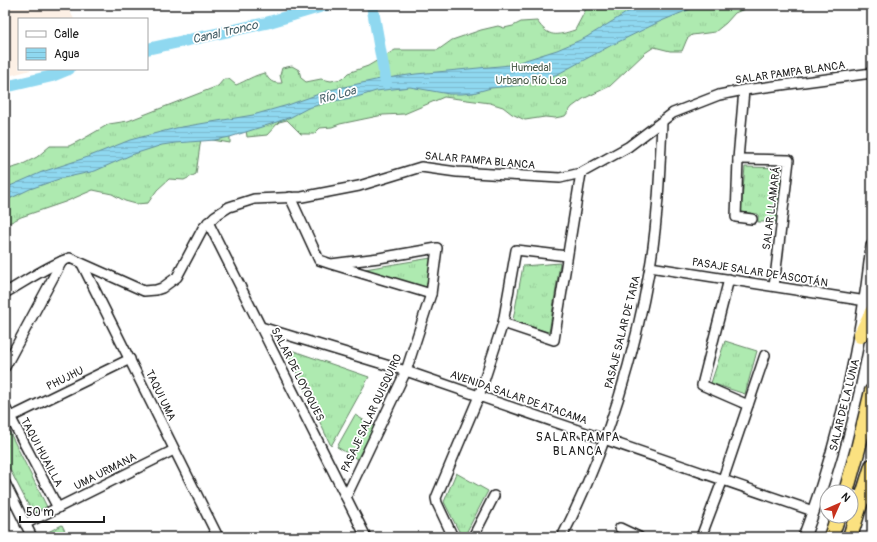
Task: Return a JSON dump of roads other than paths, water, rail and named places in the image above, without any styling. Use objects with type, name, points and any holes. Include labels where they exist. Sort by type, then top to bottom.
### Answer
[{"type":"highway","points":[[860,336],[869,306]]},
{"type":"highway","points":[[848,484],[872,391]]},
{"type":"highway","points":[[850,537],[872,466]]},
{"type":"highway","points":[[832,537],[836,524]]},
{"type":"street","name":"SALAR PAMPA BLANCA","points":[[62,261],[70,258],[144,291],[156,290],[168,285],[177,277],[203,228],[208,222],[222,211],[254,199],[302,197],[359,186],[421,166],[457,172],[560,178],[581,173],[628,147],[673,113],[719,95],[744,90],[872,73]]},
{"type":"street","name":"SALAR LLAMARÁ","points":[[744,90],[738,160],[736,217],[752,218]]},
{"type":"street","name":"PASAJE SALAR DE TARA","points":[[562,537],[605,439],[632,350],[650,266],[659,189],[662,122]]},
{"type":"street","name":"SALAR LLAMARÁ","points":[[738,160],[789,160],[774,286]]},
{"type":"street","points":[[503,323],[554,340],[581,173]]},
{"type":"street","points":[[290,197],[319,260],[432,294]]},
{"type":"street","name":"SALAR DE LOYOQUES","points":[[208,222],[366,537]]},
{"type":"street","points":[[869,306],[872,246]]},
{"type":"street","name":"PASAJE SALAR QUISQUIRO","points":[[331,264],[379,258],[437,248],[432,294],[406,371],[346,497]]},
{"type":"street","points":[[453,537],[436,498],[479,396],[503,323],[516,250],[567,256]]},
{"type":"street","points":[[5,293],[62,261]]},
{"type":"street","points":[[5,367],[62,261]]},
{"type":"street","name":"TAQUI UMA","points":[[82,264],[218,537]]},
{"type":"street","name":"PASAJE SALAR DE ASCOTÁN","points":[[650,266],[774,286],[869,306]]},
{"type":"street","points":[[729,279],[702,384],[748,405]]},
{"type":"street","name":"AVENIDA SALAR DE ATACAMA","points":[[261,327],[406,371],[813,511]]},
{"type":"street","name":"SALAR DE LA LUNA","points":[[804,537],[827,469],[842,417],[860,336]]},
{"type":"street","points":[[701,537],[723,479],[765,355]]},
{"type":"street","name":"PHUJHU","points":[[11,417],[130,360]]},
{"type":"street","name":"TAQUI HUAILLA","points":[[5,406],[58,508]]},
{"type":"street","name":"UMA URMANA","points":[[25,524],[174,450]]},
{"type":"street","points":[[5,483],[32,537]]},
{"type":"street","points":[[473,537],[494,496]]},
{"type":"street","points":[[620,528],[639,537]]},
{"type":"water","name":"Río Loa","points":[[639,5],[700,5],[659,22],[558,74],[523,85],[491,88],[473,93],[462,94],[449,94],[410,87],[376,91],[357,97],[329,102],[308,108],[291,117],[230,137],[215,140],[162,145],[131,155],[95,171],[59,179],[30,189],[5,201],[5,189],[10,186],[42,172],[85,158],[130,140],[176,128],[253,115],[288,105],[330,90],[380,79],[510,65],[557,50],[585,38]]},
{"type":"waterway","name":"Canal Tronco","points":[[148,49],[266,23],[326,5]]},
{"type":"waterway","name":"Canal Tronco","points":[[372,5],[386,83]]},
{"type":"waterway","name":"Canal Tronco","points":[[5,87],[52,76],[67,70]]},
{"type":"district","name":"SALAR PAMPA BLANCA","points":[[578,444]]},
{"type":"park label","name":"Humedal Urbano Río Loa","points":[[531,73]]}]
